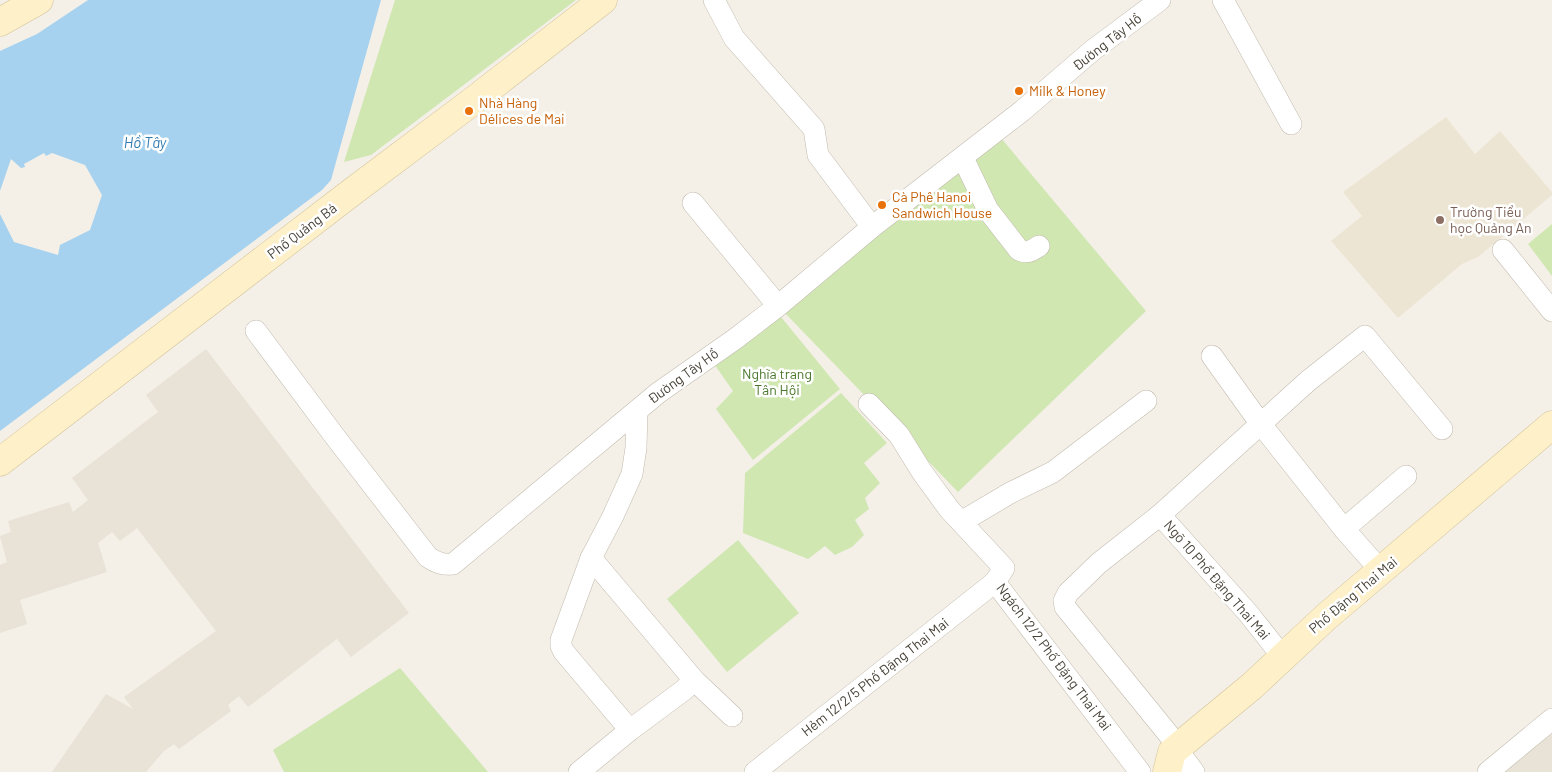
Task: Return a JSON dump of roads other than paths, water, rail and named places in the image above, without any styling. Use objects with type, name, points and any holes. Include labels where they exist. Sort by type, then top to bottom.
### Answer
[{"type":"street","points":[[0,22],[39,0]]},
{"type":"street","name":"Phố Quảng Bá","points":[[0,462],[352,192],[474,101],[603,0]]},
{"type":"street","points":[[714,0],[734,38],[814,129],[818,155],[872,226]]},
{"type":"street","name":"Đường Tây Hồ","points":[[256,331],[428,557],[436,562],[453,564],[658,394],[778,306],[872,226],[963,158],[1022,111],[1093,50],[1160,0]]},
{"type":"street","points":[[1223,0],[1291,124]]},
{"type":"street","points":[[963,158],[988,210],[1019,250],[1030,251],[1039,246]]},
{"type":"street","points":[[693,203],[778,306]]},
{"type":"street","points":[[1503,250],[1552,311]]},
{"type":"street","points":[[1160,515],[1308,381],[1365,336],[1442,430]]},
{"type":"street","points":[[1212,356],[1260,424],[1381,572]]},
{"type":"street","points":[[961,522],[1010,493],[1053,472],[1146,401]]},
{"type":"street","name":"Ngách 12/2 Phố Đặng Thai Mai","points":[[869,404],[899,435],[922,472],[961,522],[1004,568],[995,582],[1140,772]]},
{"type":"street","points":[[630,730],[564,652],[561,640],[592,558],[632,474],[636,448],[637,411]]},
{"type":"street","name":"Phố Đặng Thai Mai","points":[[1173,754],[1252,686],[1326,617],[1552,425]]},
{"type":"street","points":[[1344,529],[1406,476]]},
{"type":"street","name":"Ngõ 10 Phố Đặng Thai Mai","points":[[1173,754],[1065,607],[1064,601],[1068,593],[1100,563],[1160,515],[1248,613],[1282,656]]},
{"type":"street","points":[[592,558],[694,680],[732,716]]},
{"type":"street","name":"Hẻm 12/2/5 Phố Đặng Thai Mai","points":[[755,772],[995,582]]},
{"type":"street","points":[[579,772],[630,730],[684,690],[694,680]]},
{"type":"street","points":[[1488,772],[1552,719]]},
{"type":"street","points":[[1146,772],[1173,754],[1194,772]]},
{"type":"water","name":"Hồ Tây","points":[[88,0],[381,0],[331,180],[322,190],[0,431],[0,51],[37,34]]},
{"type":"place","name":"Milk & Honey","points":[[1019,91]]},
{"type":"place","name":"Nhà Hàng Délices de Mai","points":[[469,111]]},
{"type":"place","name":"Cà Phê Hanoi Sandwich House","points":[[882,205]]},
{"type":"place","name":"Trường Tiểu học Quảng An","points":[[1440,220]]},
{"type":"park label","name":"Nghĩa trang Tân Hội","points":[[777,382]]}]
